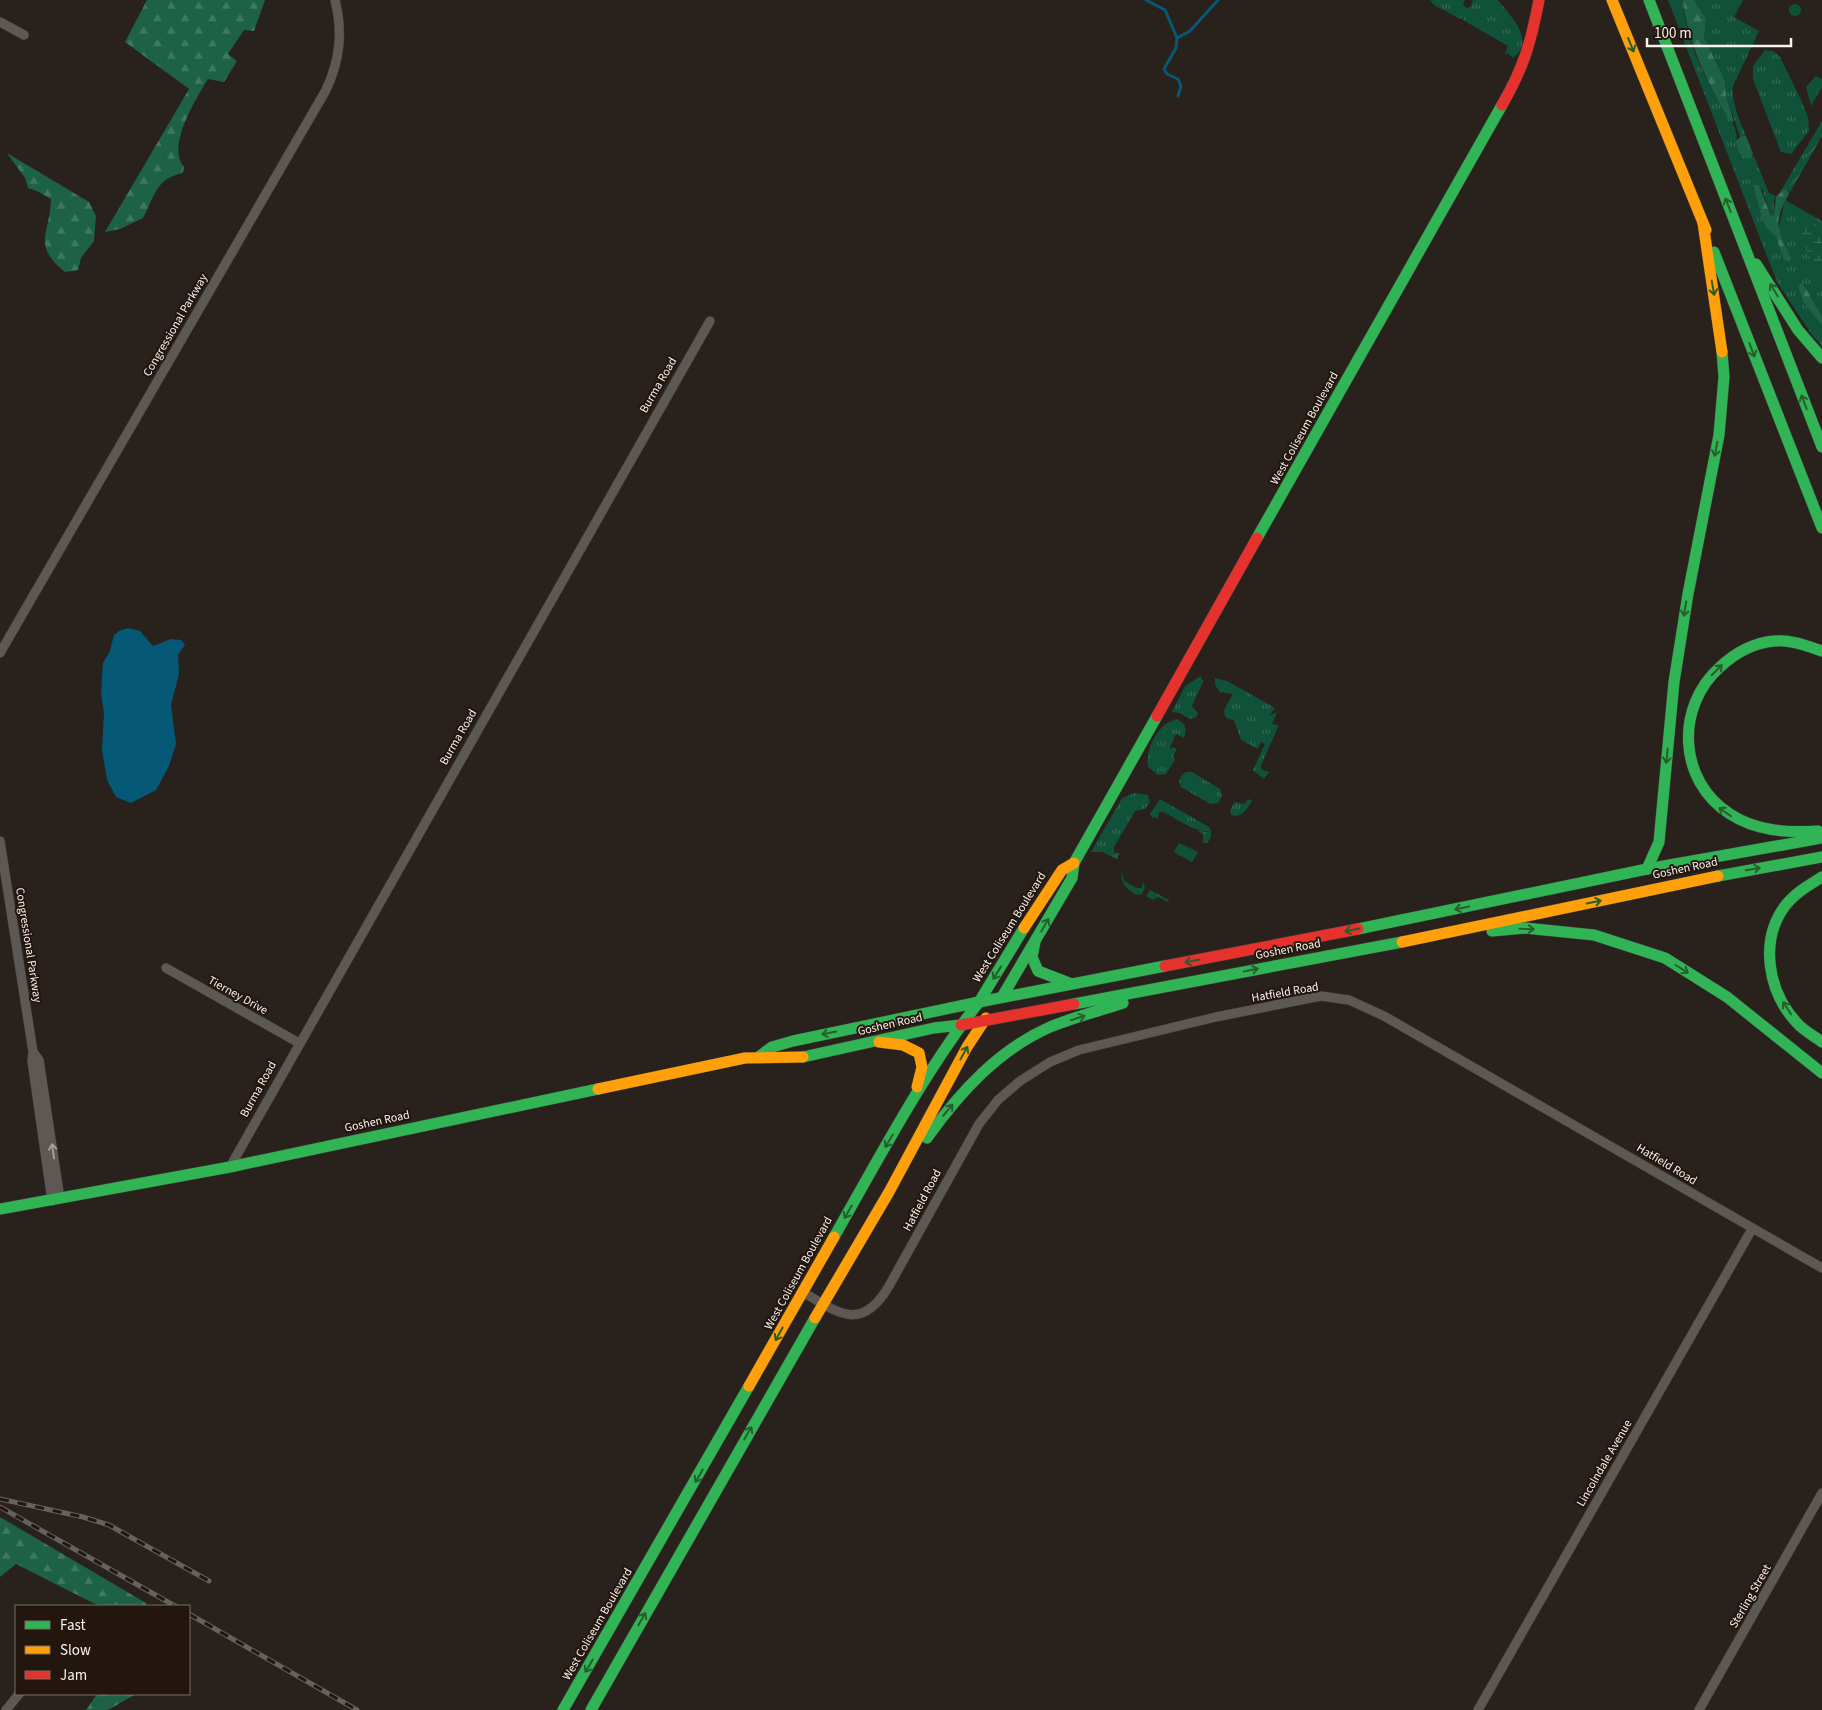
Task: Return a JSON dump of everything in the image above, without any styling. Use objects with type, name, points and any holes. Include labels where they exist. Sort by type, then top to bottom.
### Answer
[{"type":"main road","name":"West Coliseum Boulevard","points":[[590,1710],[779,1379],[889,1192],[982,1022],[1002,998],[1072,878],[1074,863],[1515,82],[1530,46],[1539,0]]},
{"type":"main road","points":[[1612,0],[1703,223],[1822,528]]},
{"type":"main road","points":[[1649,0],[1822,447]]},
{"type":"main road","points":[[1647,869],[1659,842],[1674,682],[1688,594],[1719,435],[1724,377],[1720,328],[1703,223]]},
{"type":"main road","points":[[1745,250],[1768,280],[1798,330],[1822,358]]},
{"type":"main road","points":[[1822,652],[1803,644],[1774,641],[1747,649],[1724,663],[1705,682],[1693,706],[1687,731],[1689,756],[1698,781],[1711,801],[1728,815],[1756,827],[1801,833],[1822,831]]},
{"type":"main road","name":"Goshen Road","points":[[0,1209],[230,1167],[760,1056],[772,1047],[793,1041],[979,1002],[1400,921],[1647,869],[1822,838]]},
{"type":"main road","name":"Goshen Road","points":[[760,1056],[772,1060],[796,1059],[879,1042],[934,1028],[982,1022],[1426,937],[1746,870],[1822,857]]},
{"type":"main road","name":"West Coliseum Boulevard","points":[[563,1710],[910,1107],[961,1025],[979,1002],[1031,916],[1062,870],[1074,863]]},
{"type":"main road","points":[[1822,877],[1785,906],[1774,930],[1770,971],[1780,997],[1797,1023],[1822,1042]]},
{"type":"main road","points":[[1426,937],[1525,928],[1594,935],[1665,958],[1727,997],[1822,1073]]},
{"type":"main road","points":[[1035,942],[1032,957],[1038,971],[1072,984]]},
{"type":"main road","points":[[889,1192],[937,1123],[972,1081],[1000,1055],[1050,1027],[1186,982]]},
{"type":"main road","points":[[879,1042],[903,1045],[919,1052],[922,1067],[910,1107]]},
{"type":"street","name":"Congressional Parkway","points":[[0,653],[326,90],[336,62],[340,40],[335,0]]},
{"type":"street","points":[[0,22],[24,35]]},
{"type":"street","name":"Burma Road","points":[[230,1167],[299,1042],[710,321]]},
{"type":"street","name":"Congressional Parkway","points":[[0,842],[33,1052],[32,1061],[56,1200]]},
{"type":"street","name":"Tierney Drive","points":[[166,968],[299,1042]]},
{"type":"street","name":"Hatfield Road","points":[[824,1305],[855,1316],[868,1312],[880,1301],[979,1124],[998,1100],[1031,1073],[1078,1050],[1216,1017],[1321,996],[1350,1000],[1384,1016],[1822,1268]]},
{"type":"street","name":"Lincolndale Avenue","points":[[1478,1710],[1752,1229]]},
{"type":"street","points":[[803,1292],[824,1305]]},
{"type":"street","name":"Sterling Street","points":[[1699,1710],[1822,1493]]},
{"type":"street","points":[[6,1710],[18,1695]]},
{"type":"green space","points":[[147,0],[265,0],[254,31],[244,30],[228,54],[237,61],[224,82],[208,79],[190,110],[178,147],[179,158],[184,167],[183,173],[167,179],[161,184],[143,218],[120,229],[105,232],[189,89],[125,42]]},
{"type":"green space","points":[[1430,0],[1465,0],[1463,5],[1467,8],[1471,6],[1473,0],[1498,0],[1519,28],[1522,36],[1520,51],[1513,58],[1508,53],[1505,54],[1508,46],[1463,20],[1463,18],[1460,19],[1434,5]]},
{"type":"green space","points":[[1668,0],[1683,0],[1688,33],[1693,49],[1707,80],[1735,127],[1738,147],[1742,155],[1747,158],[1753,157],[1753,154],[1769,193],[1776,196],[1774,214],[1771,216],[1762,189],[1753,186],[1766,227],[1776,237],[1789,262],[1789,255],[1778,230],[1785,200],[1822,221],[1822,316],[1802,282],[1804,303],[1822,326],[1822,346],[1812,335],[1777,282]]},
{"type":"green space","points":[[1683,0],[1694,0],[1706,19],[1704,37],[1725,81],[1726,95],[1734,122],[1730,121],[1700,63],[1689,32]]},
{"type":"green space","points":[[1694,0],[1743,0],[1734,17],[1759,31],[1733,86],[1735,105],[1746,136],[1744,138],[1740,137],[1726,95],[1725,81],[1704,37],[1706,19]]},
{"type":"green space","points":[[1793,4],[1797,4],[1801,10],[1797,16],[1793,16],[1789,12],[1789,8]]},
{"type":"green space","points":[[1765,50],[1773,51],[1780,57],[1808,117],[1809,131],[1791,154],[1781,152],[1753,79],[1753,66]]},
{"type":"green space","points":[[1816,76],[1822,79],[1822,87],[1811,106],[1806,87]]},
{"type":"green space","points":[[1822,121],[1822,130],[1787,192],[1780,192]]},
{"type":"green space","points":[[1822,130],[1822,136],[1789,194],[1788,189]]},
{"type":"green space","points":[[1746,136],[1753,154],[1751,159],[1742,156],[1736,141],[1740,137]]},
{"type":"green space","points":[[7,153],[89,202],[96,216],[94,241],[81,258],[78,270],[65,272],[48,254],[45,238],[51,199],[28,188],[25,178]]},
{"type":"green space","points":[[1753,185],[1759,185],[1771,216],[1774,214],[1776,197],[1784,189],[1789,194],[1780,213],[1779,227],[1780,234],[1791,259],[1789,262],[1784,260],[1776,237],[1766,227]]},
{"type":"green space","points":[[1798,215],[1822,228],[1822,275],[1809,255],[1803,239]]},
{"type":"green space","points":[[1802,282],[1822,316],[1822,326],[1804,303],[1798,286]]},
{"type":"green space","points":[[1201,676],[1203,682],[1192,706],[1198,713],[1196,717],[1190,719],[1179,713],[1172,712],[1185,686]]},
{"type":"green space","points":[[1215,678],[1227,681],[1275,708],[1269,716],[1277,712],[1272,724],[1278,725],[1278,727],[1261,765],[1261,769],[1269,772],[1264,779],[1253,770],[1265,744],[1261,742],[1258,749],[1241,740],[1234,720],[1228,719],[1225,716],[1224,710],[1233,694],[1220,692],[1215,685]]},
{"type":"green space","points":[[1177,719],[1184,724],[1186,730],[1184,738],[1176,734],[1170,747],[1171,749],[1173,747],[1177,749],[1173,756],[1175,760],[1166,774],[1158,775],[1148,767],[1151,745],[1164,726],[1170,721]]},
{"type":"green space","points":[[1192,772],[1220,789],[1222,796],[1218,803],[1210,804],[1181,787],[1179,781],[1181,776]]},
{"type":"green space","points":[[1135,793],[1148,795],[1150,802],[1145,809],[1135,811],[1114,847],[1114,853],[1120,853],[1117,859],[1102,852],[1091,852],[1122,798]]},
{"type":"green space","points":[[1160,799],[1209,827],[1211,830],[1205,831],[1193,828],[1164,812],[1159,812],[1158,818],[1152,817],[1150,814]]},
{"type":"green space","points":[[1248,799],[1252,801],[1241,814],[1238,816],[1231,815],[1230,810],[1235,802],[1245,804]]},
{"type":"green space","points":[[1211,830],[1211,837],[1207,843],[1203,843],[1203,834],[1198,831],[1206,832]]},
{"type":"green space","points":[[1179,843],[1198,852],[1192,862],[1174,852]]},
{"type":"green space","points":[[1122,873],[1124,881],[1137,888],[1142,888],[1142,882],[1145,887],[1142,894],[1135,894],[1126,887],[1121,877]]},
{"type":"green space","points":[[1150,890],[1169,900],[1168,902],[1158,897],[1153,900],[1146,896]]},
{"type":"green space","points":[[0,1517],[147,1605],[97,1605],[16,1564],[0,1577]]},
{"type":"green space","points":[[96,1695],[134,1695],[108,1710],[86,1710]]},
{"type":"water","points":[[128,628],[140,631],[153,646],[171,639],[181,640],[185,645],[178,655],[179,674],[171,705],[176,744],[169,766],[156,790],[131,803],[116,797],[107,780],[102,750],[104,713],[101,694],[103,663],[110,651],[114,635]]},
{"type":"waterway","points":[[1146,0],[1165,10],[1177,38],[1190,31],[1218,0]]},
{"type":"waterway","points":[[1177,38],[1176,48],[1164,69],[1167,74],[1178,79],[1181,86],[1178,96]]},
{"type":"railway","points":[[0,1499],[83,1517],[109,1525],[209,1581]]},
{"type":"railway","points":[[0,1507],[173,1605]]},
{"type":"railway","points":[[190,1615],[357,1710]]},
{"type":"traffic: fast","points":[[1649,0],[1822,447]]},
{"type":"traffic: fast","points":[[1257,538],[1502,105]]},
{"type":"traffic: fast","points":[[1714,252],[1822,528]]},
{"type":"traffic: fast","points":[[1756,264],[1798,330],[1822,358]]},
{"type":"traffic: fast","points":[[1647,869],[1659,842],[1674,682],[1688,594],[1719,435],[1724,377],[1722,352]]},
{"type":"traffic: fast","points":[[1818,831],[1772,830],[1750,824],[1730,814],[1713,800],[1700,783],[1692,764],[1689,743],[1690,722],[1695,702],[1705,683],[1732,657],[1752,646],[1774,641],[1792,642],[1822,651]]},
{"type":"traffic: fast","points":[[1002,997],[1072,878],[1074,863],[1157,716]]},
{"type":"traffic: fast","points":[[1358,929],[1647,869],[1822,838]]},
{"type":"traffic: fast","points":[[1718,876],[1822,857]]},
{"type":"traffic: fast","points":[[1822,877],[1798,893],[1785,906],[1777,920],[1770,950],[1770,966],[1779,997],[1787,1011],[1800,1026],[1822,1042]]},
{"type":"traffic: fast","points":[[760,1056],[772,1047],[793,1041],[979,1002],[1024,928]]},
{"type":"traffic: fast","points":[[1492,931],[1525,928],[1594,935],[1665,958],[1727,997],[1822,1073]]},
{"type":"traffic: fast","points":[[1035,942],[1032,957],[1038,971],[1069,983]]},
{"type":"traffic: fast","points":[[1074,1004],[1402,942]]},
{"type":"traffic: fast","points":[[834,1237],[939,1057],[979,1002],[1165,966]]},
{"type":"traffic: fast","points":[[927,1138],[953,1104],[981,1074],[1013,1048],[1031,1036],[1050,1027],[1123,1003]]},
{"type":"traffic: fast","points":[[803,1057],[934,1028],[961,1025]]},
{"type":"traffic: fast","points":[[0,1209],[230,1167],[598,1089]]},
{"type":"traffic: fast","points":[[591,1710],[815,1318]]},
{"type":"traffic: fast","points":[[563,1710],[749,1386]]},
{"type":"traffic: slow","points":[[1612,0],[1706,230]]},
{"type":"traffic: slow","points":[[1703,223],[1722,352]]},
{"type":"traffic: slow","points":[[1024,928],[1062,870],[1074,863]]},
{"type":"traffic: slow","points":[[1402,942],[1718,876]]},
{"type":"traffic: slow","points":[[815,1318],[889,1192],[967,1047],[986,1018]]},
{"type":"traffic: slow","points":[[879,1042],[903,1045],[919,1053],[922,1067],[917,1087]]},
{"type":"traffic: slow","points":[[598,1089],[745,1058],[803,1057]]},
{"type":"traffic: slow","points":[[749,1386],[834,1237]]},
{"type":"traffic: jam","points":[[1502,105],[1526,54],[1539,0]]},
{"type":"traffic: jam","points":[[1157,716],[1257,538]]},
{"type":"traffic: jam","points":[[1165,966],[1358,929]]},
{"type":"traffic: jam","points":[[961,1025],[1074,1004]]}]
